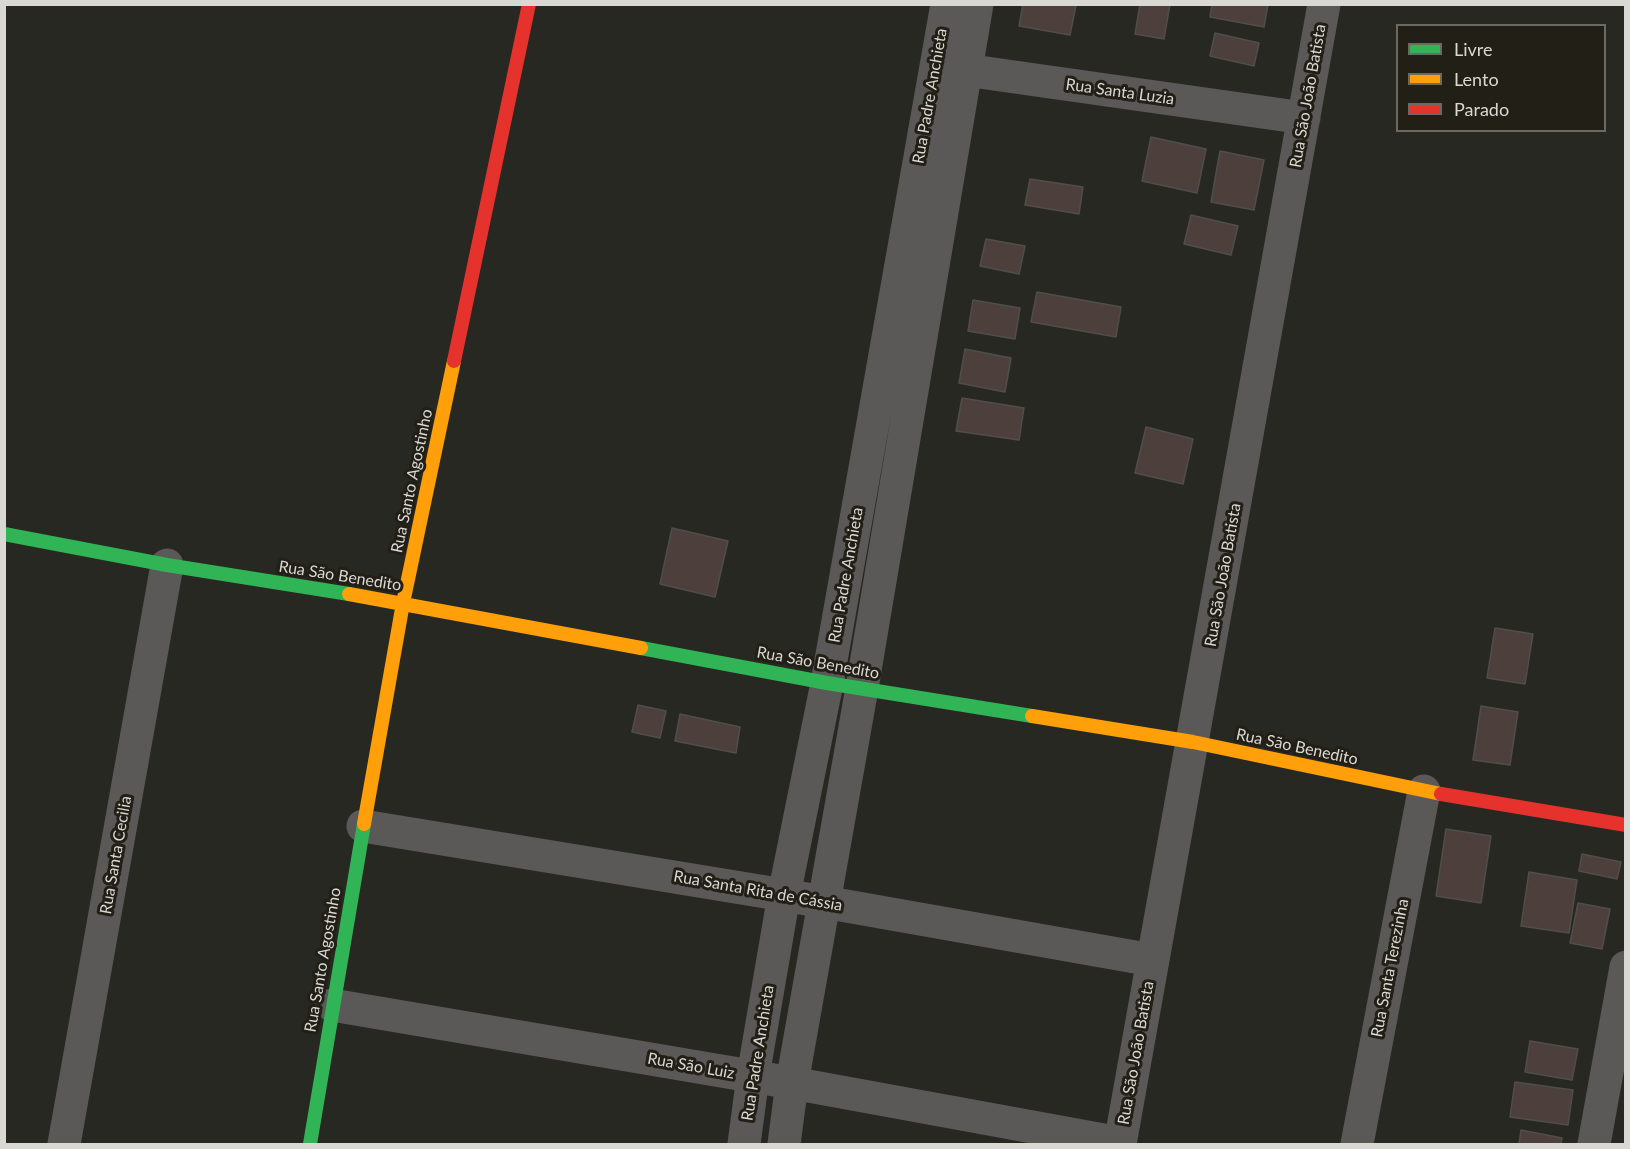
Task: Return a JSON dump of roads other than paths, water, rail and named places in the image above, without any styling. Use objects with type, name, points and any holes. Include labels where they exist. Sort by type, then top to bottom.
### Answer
[{"type":"street","name":"Rua Santo Agostinho","points":[[310,1144],[332,1005],[403,603],[529,4]]},
{"type":"street","name":"Rua Padre Anchieta","points":[[784,1144],[792,1083],[862,688],[950,68],[946,4]]},
{"type":"street","name":"Rua Padre Anchieta","points":[[744,1144],[784,895],[950,68],[977,4]]},
{"type":"street","name":"Rua São João Batista","points":[[1120,1144],[1324,4]]},
{"type":"street","name":"Rua Santa Luzia","points":[[950,68],[1304,118]]},
{"type":"street","name":"Rua São Benedito","points":[[4,534],[167,565],[403,603],[827,683],[1193,742],[1424,791],[1626,825]]},
{"type":"street","name":"Rua Santa Cecilia","points":[[64,1144],[167,565]]},
{"type":"street","name":"Rua Santa Terezinha","points":[[1357,1144],[1424,791]]},
{"type":"street","name":"Rua Santa Rita de Cássia","points":[[363,826],[784,895],[1152,960]]},
{"type":"street","points":[[1594,1144],[1626,967]]},
{"type":"street","name":"Rua São Luiz","points":[[332,1005],[792,1083],[1120,1144]]}]
